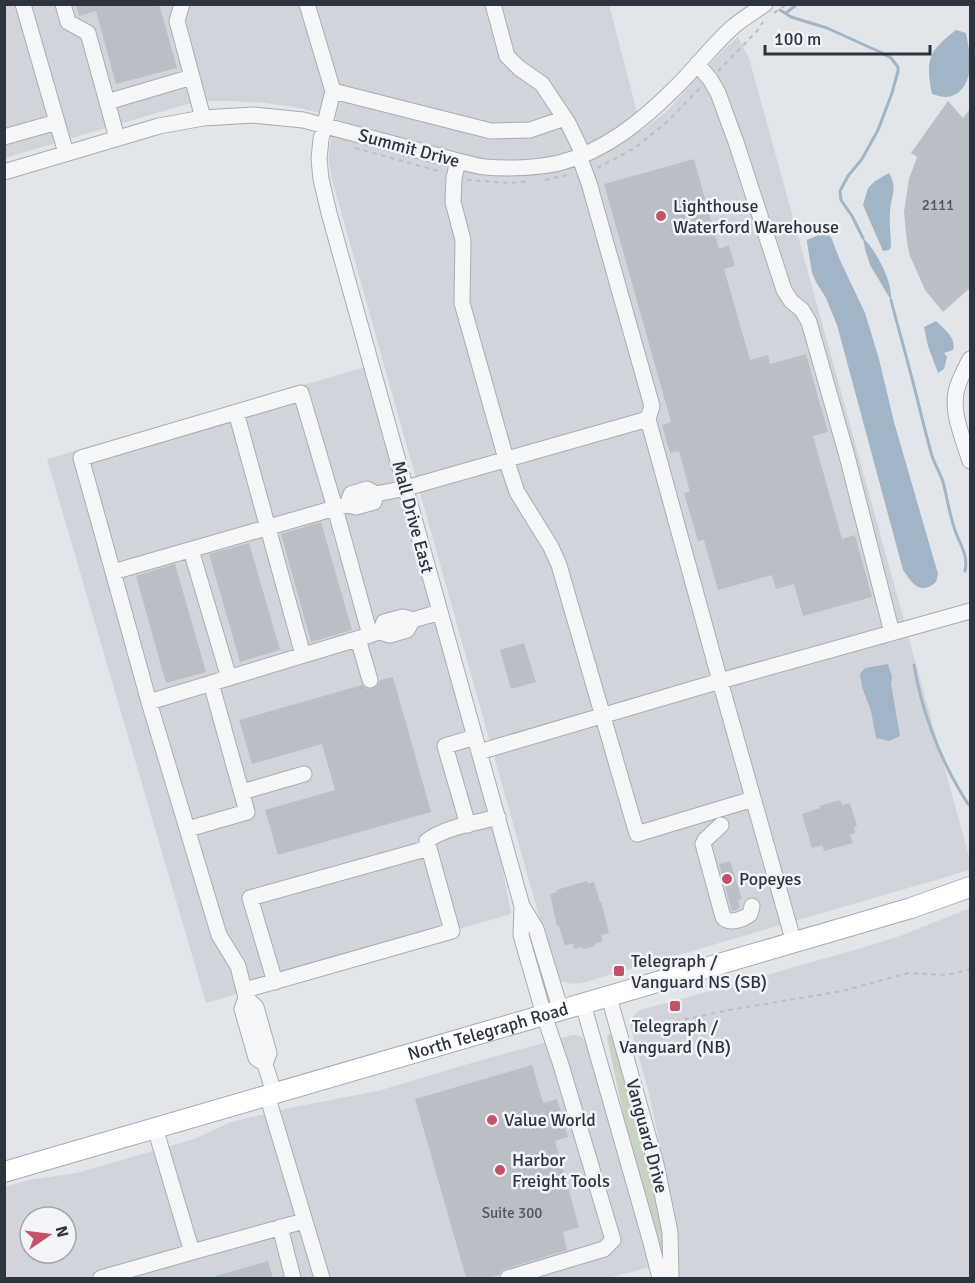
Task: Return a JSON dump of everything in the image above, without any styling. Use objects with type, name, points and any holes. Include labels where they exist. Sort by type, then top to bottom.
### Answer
[{"type":"main road","name":"North Telegraph Road","points":[[4,1172],[794,943],[968,889]]},
{"type":"street","points":[[23,4],[66,153]]},
{"type":"street","points":[[63,4],[68,22],[88,33],[117,138]]},
{"type":"street","points":[[182,4],[177,21],[203,117]]},
{"type":"street","points":[[308,4],[333,92],[491,131],[530,130],[565,118]]},
{"type":"street","points":[[493,4],[507,56],[519,68],[542,84],[565,118],[581,155],[652,406],[648,419],[794,943]]},
{"type":"street","name":"Summit Drive","points":[[4,172],[159,126],[203,117],[253,116],[303,120],[484,167],[559,163],[581,155],[624,133],[645,117],[735,26],[765,4]]},
{"type":"street","points":[[697,64],[718,93],[784,291],[802,310],[809,322],[847,456],[892,633]]},
{"type":"street","points":[[107,102],[192,77]]},
{"type":"street","name":"Mall Drive East","points":[[333,92],[321,139],[319,159],[321,179],[522,906],[521,935],[552,1013],[561,1065],[613,1240],[604,1249],[508,1278]]},
{"type":"street","points":[[4,137],[57,122]]},
{"type":"street","points":[[458,161],[454,178],[453,202],[463,240],[462,303],[517,492],[551,547],[559,565],[637,834],[753,800]]},
{"type":"street","points":[[970,359],[957,386],[956,405],[959,428],[970,461]]},
{"type":"street","points":[[322,1278],[304,1221],[271,1094],[265,1064],[269,1053],[256,1007],[246,994],[238,966],[219,935],[149,702],[81,458],[301,393],[341,507],[369,635],[370,680]]},
{"type":"street","points":[[236,412],[303,655]]},
{"type":"street","points":[[113,572],[341,507],[351,494],[367,489],[376,494],[406,488],[648,419]]},
{"type":"street","points":[[191,550],[229,678]]},
{"type":"street","points":[[468,825],[445,746],[477,744],[602,716],[970,611]]},
{"type":"street","points":[[149,702],[369,635],[390,635],[407,630],[413,620],[440,612]]},
{"type":"street","points":[[188,830],[247,812],[211,683]]},
{"type":"street","points":[[242,792],[304,774]]},
{"type":"street","points":[[246,994],[275,982],[452,932],[427,842],[434,835],[498,817]]},
{"type":"street","points":[[721,825],[703,844],[723,917],[728,921],[745,917],[750,914],[752,906]]},
{"type":"street","points":[[275,982],[250,898],[429,848]]},
{"type":"street","name":"Vanguard Drive","points":[[609,997],[656,1164],[670,1232],[671,1278]]},
{"type":"street","name":"Vanguard Drive","points":[[583,1004],[651,1239],[660,1278]]},
{"type":"street","points":[[155,1128],[192,1252]]},
{"type":"street","points":[[101,1278],[304,1221]]},
{"type":"street","points":[[280,1227],[293,1278]]},
{"type":"path","points":[[631,1023],[658,1024],[842,991],[908,973],[947,975],[970,969]]},
{"type":"shaded area","points":[[5,5],[609,5],[642,131],[669,109],[721,52],[738,37],[749,58],[970,860],[970,870],[582,983],[572,984],[560,981],[555,973],[331,176],[329,149],[336,117],[265,103],[207,101],[187,104],[5,158]]},
{"type":"shaded area","points":[[366,367],[498,845],[511,914],[206,1003],[47,459]]},
{"type":"shaded area","points":[[970,908],[970,1278],[679,1278],[675,1217],[649,1093],[630,1025],[631,1018],[640,1010],[900,936]]},
{"type":"shaded area","points":[[572,1035],[582,1037],[587,1044],[642,1232],[650,1267],[608,1278],[5,1278],[5,1187],[28,1180],[77,1173],[194,1139],[231,1122],[378,1091]]},
{"type":"green space","points":[[609,1034],[612,1036],[649,1166],[663,1230],[664,1252],[661,1252],[625,1123],[607,1037]]},
{"type":"water","points":[[956,30],[966,33],[970,57],[967,79],[959,92],[953,95],[944,97],[932,94],[929,72],[931,57],[940,44]]},
{"type":"water","points":[[889,173],[894,188],[890,216],[891,247],[883,251],[863,205],[868,188]]},
{"type":"water","points":[[821,234],[831,237],[865,313],[879,359],[894,422],[938,574],[936,582],[925,588],[913,583],[903,570],[837,325],[812,273],[807,240]]},
{"type":"water","points":[[863,238],[883,267],[889,284],[891,300],[870,265]]},
{"type":"water","points":[[936,321],[949,334],[954,346],[953,350],[944,353],[947,357],[944,369],[938,373],[924,327]]},
{"type":"water","points":[[888,664],[892,677],[891,684],[900,736],[889,741],[876,738],[860,674],[865,668]]},
{"type":"building","points":[[76,4],[159,4],[177,68],[116,84],[96,11],[79,16]]},
{"type":"building","points":[[948,101],[963,118],[970,109],[970,288],[943,312],[925,290],[910,256],[904,212],[909,179],[917,157],[911,153]]},
{"type":"building","points":[[694,159],[719,249],[729,245],[735,266],[724,269],[750,360],[768,355],[770,364],[806,354],[828,432],[813,436],[842,539],[855,535],[872,597],[803,616],[794,584],[776,589],[772,575],[718,590],[704,540],[698,541],[684,493],[690,492],[679,451],[670,453],[662,425],[671,422],[604,184]]},
{"type":"building","points":[[321,522],[352,630],[311,642],[281,534]]},
{"type":"building","points":[[249,543],[280,650],[240,662],[209,554]]},
{"type":"building","points":[[175,564],[206,672],[166,683],[136,576]]},
{"type":"building","points":[[524,643],[536,682],[511,689],[500,650]]},
{"type":"building","points":[[393,677],[431,812],[278,855],[265,810],[335,790],[322,744],[252,764],[239,720],[362,685],[367,689],[372,689],[380,680]]},
{"type":"building","points":[[840,800],[842,805],[850,803],[857,826],[854,827],[855,833],[850,835],[853,843],[824,851],[822,845],[812,848],[802,814]]},
{"type":"building","name":"Popeyes","points":[[730,861],[742,899],[738,900],[739,909],[732,911],[719,864]]},
{"type":"building","points":[[587,881],[588,884],[594,882],[609,933],[601,935],[603,941],[594,944],[595,946],[574,949],[573,943],[565,946],[559,926],[557,926],[550,894]]},
{"type":"building","points":[[532,1065],[543,1103],[557,1099],[568,1137],[555,1141],[579,1227],[563,1232],[567,1250],[505,1269],[499,1275],[487,1278],[466,1278],[415,1099]]},
{"type":"building","points":[[268,1261],[273,1278],[217,1278],[216,1276]]},
{"type":"waterway","points":[[786,13],[797,4]]},
{"type":"waterway","points":[[780,10],[791,17],[827,28],[880,52],[891,58],[898,67],[892,93],[878,130],[840,191],[841,200],[863,238]]},
{"type":"waterway","points":[[891,300],[932,456],[943,482],[952,521],[966,559],[965,571]]},
{"type":"waterway","points":[[914,665],[921,698],[938,746],[952,777],[970,806]]},
{"type":"place","name":"Lighthouse Waterford Warehouse","points":[[661,216]]},
{"type":"place","name":"Popeyes","points":[[727,879]]},
{"type":"place","name":"Telegraph / Vanguard NS (SB)","points":[[619,971]]},
{"type":"place","name":"Telegraph / Vanguard (NB)","points":[[675,1006]]},
{"type":"place","name":"Value World","points":[[492,1120]]},
{"type":"place","name":"Harbor Freight Tools","points":[[500,1170]]}]
